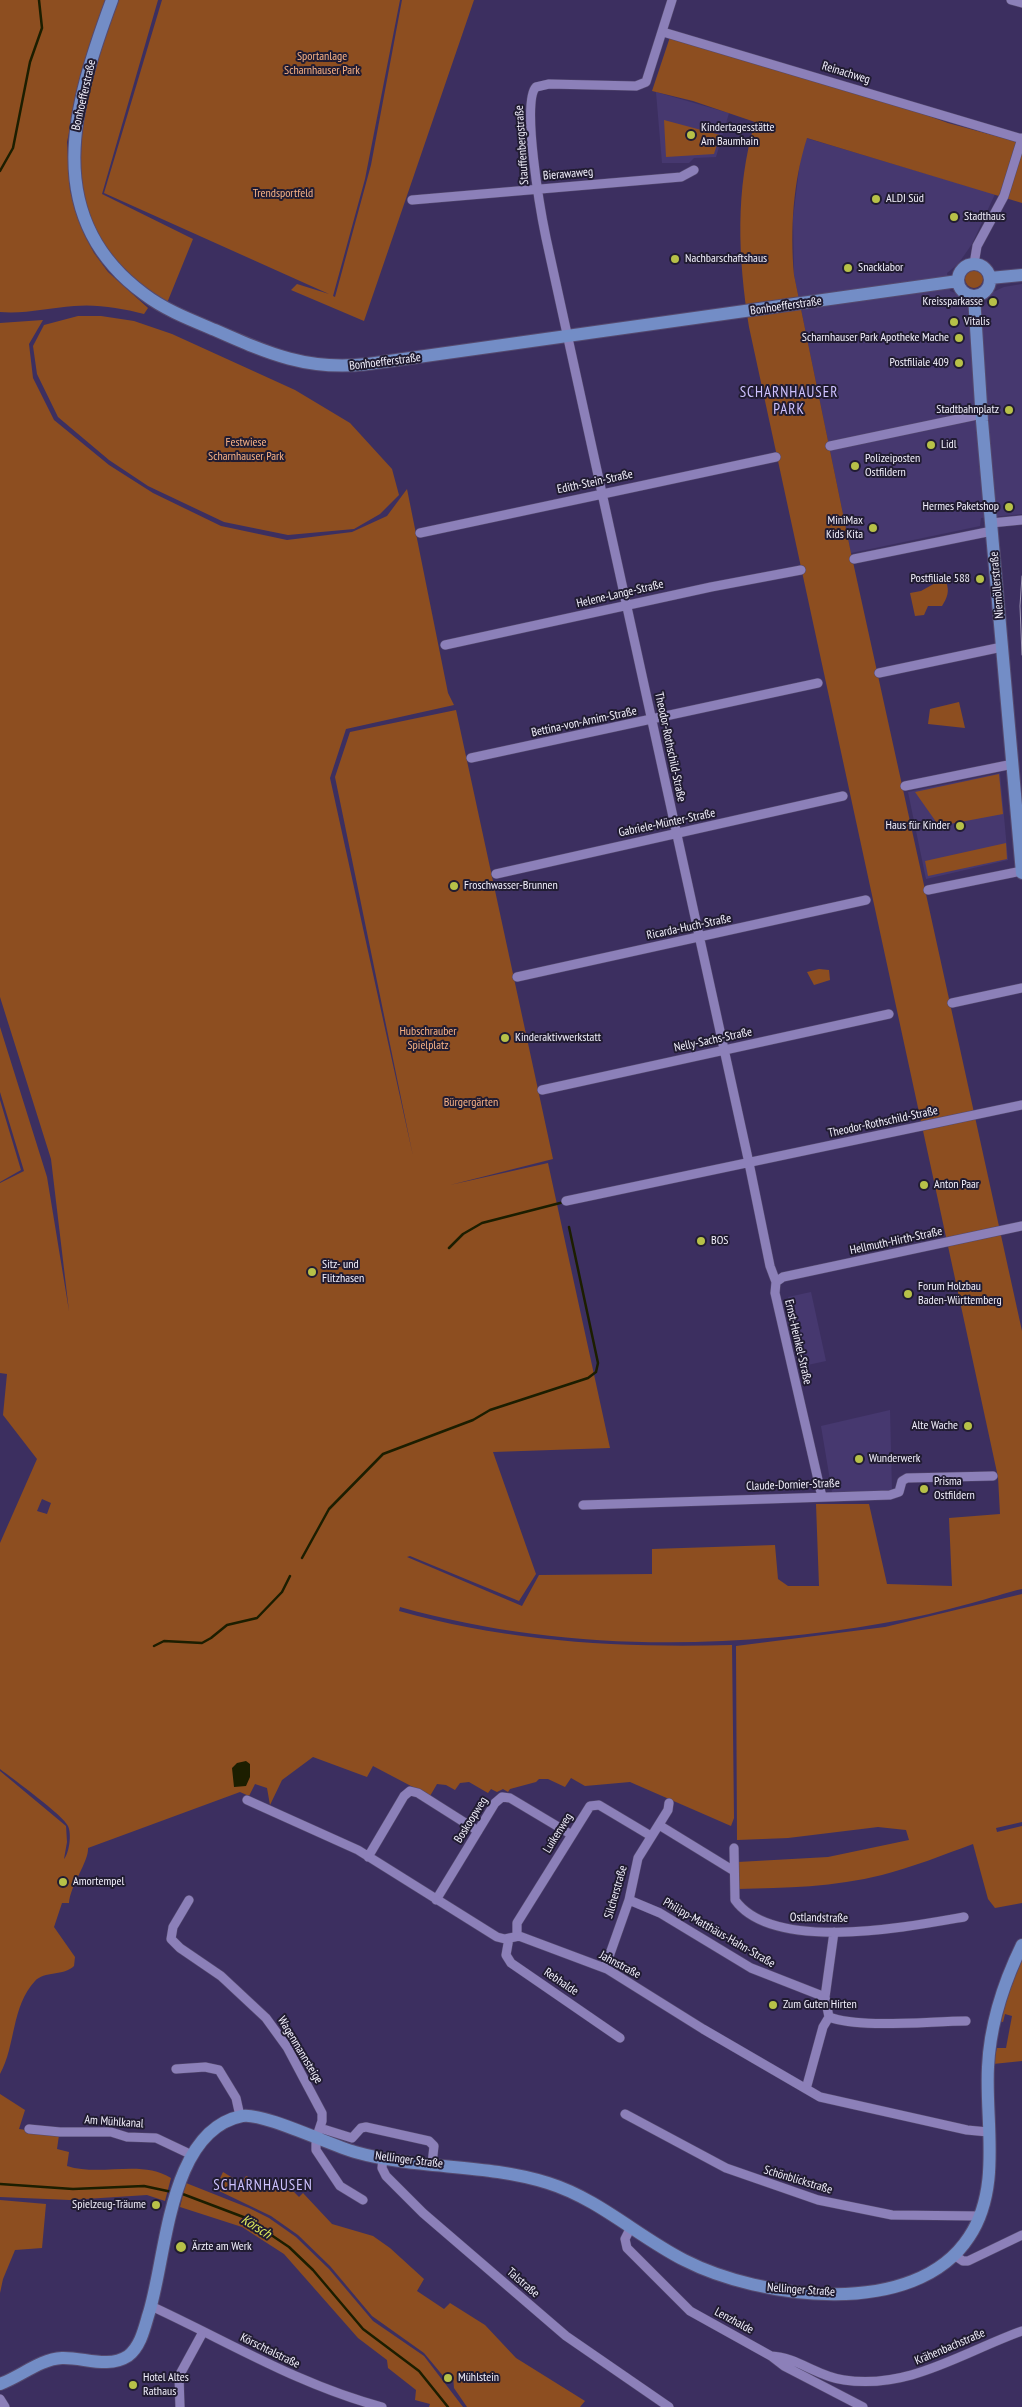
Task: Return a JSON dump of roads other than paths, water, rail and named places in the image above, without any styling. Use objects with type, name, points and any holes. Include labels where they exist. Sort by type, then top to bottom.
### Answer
[{"type":"main road","name":"Bonhoefferstraße","points":[[112,0],[77,116],[73,152],[75,182],[83,214],[96,241],[117,271],[144,295],[164,307],[282,357],[317,366],[342,367],[958,281]]},
{"type":"main road","points":[[974,264],[984,268],[990,278],[984,292],[974,296],[965,293],[958,281],[960,271],[974,264]]},
{"type":"main road","points":[[990,278],[1022,275]]},
{"type":"main road","name":"Niemöllerstraße","points":[[974,296],[982,414],[1022,872]]},
{"type":"main road","name":"Nellinger Straße","points":[[240,2116],[267,2119],[318,2134],[362,2154],[501,2171],[546,2182],[589,2200],[664,2249],[708,2271],[749,2284],[797,2292],[848,2292],[889,2286],[927,2274],[954,2255],[968,2238],[979,2216],[988,2181],[988,2076],[992,2029],[1005,1984],[1022,1945]]},
{"type":"main road","points":[[0,2384],[53,2359],[112,2361],[126,2357],[135,2349],[152,2306],[178,2181],[192,2155],[217,2128],[240,2116]]},
{"type":"street","name":"Stauffenbergstraße","points":[[567,337],[537,190],[532,140],[532,91],[539,85],[549,84],[642,84],[650,75],[672,0]]},
{"type":"street","points":[[1011,0],[1022,3]]},
{"type":"street","name":"Reinachweg","points":[[662,32],[1022,138]]},
{"type":"street","points":[[974,264],[975,250],[1004,196],[1022,138]]},
{"type":"street","name":"Bierawaweg","points":[[412,200],[681,177],[694,170]]},
{"type":"street","name":"Theodor-Rothschild-Straße","points":[[567,337],[749,1163]]},
{"type":"street","points":[[830,446],[982,414]]},
{"type":"street","name":"Edith-Stein-Straße","points":[[420,533],[776,457]]},
{"type":"street","points":[[854,559],[1022,520]]},
{"type":"street","name":"Helene-Lange-Straße","points":[[446,645],[777,573],[801,570]]},
{"type":"street","points":[[879,673],[1002,647]]},
{"type":"street","name":"Bettina-von-Arnim-Straße","points":[[471,758],[818,683]]},
{"type":"street","points":[[905,786],[1013,764]]},
{"type":"street","name":"Gabriele-Münter-Straße","points":[[496,874],[843,796]]},
{"type":"street","points":[[928,890],[1022,872]]},
{"type":"street","name":"Ricarda-Huch-Straße","points":[[517,976],[699,938],[866,900]]},
{"type":"street","points":[[952,1004],[1022,988]]},
{"type":"street","name":"Nelly-Sachs-Straße","points":[[542,1090],[889,1014]]},
{"type":"street","name":"Theodor-Rothschild-Straße","points":[[566,1201],[1022,1105]]},
{"type":"street","name":"Ernst-Heinkel-Straße","points":[[749,1163],[770,1266],[776,1282],[775,1293],[822,1497]]},
{"type":"street","name":"Hellmuth-Hirth-Straße","points":[[776,1282],[783,1278],[1022,1226]]},
{"type":"street","name":"Claude-Dornier-Straße","points":[[583,1505],[893,1495],[899,1492],[902,1481],[910,1478],[993,1476]]},
{"type":"street","points":[[368,1857],[404,1796],[410,1792],[418,1793],[478,1831]]},
{"type":"street","name":"Boskoopweg","points":[[436,1900],[497,1801],[505,1796],[572,1835]]},
{"type":"street","name":"Jahnstraße","points":[[247,1800],[358,1850],[494,1936],[504,1939],[513,1937],[604,1968],[703,2029],[825,2100],[967,2130],[988,2132]]},
{"type":"street","name":"Silcherstraße","points":[[604,1968],[629,1900],[638,1858],[668,1808],[669,1803]]},
{"type":"street","name":"Luikenweg","points":[[513,1937],[517,1924],[589,1807],[596,1804],[651,1836]]},
{"type":"street","points":[[658,1825],[734,1871]]},
{"type":"street","name":"Ostlandstraße","points":[[734,1848],[734,1899],[752,1917],[786,1930],[834,1932],[889,1928],[964,1917]]},
{"type":"street","name":"Wagenmannsteige","points":[[189,1900],[173,1927],[171,1940],[221,1976],[269,2022],[287,2047],[322,2111],[323,2117],[318,2134]]},
{"type":"street","name":"Philipp-Matthäus-Hahn-Straße","points":[[629,1900],[660,1913],[752,1968],[826,1997]]},
{"type":"street","points":[[806,2089],[823,2026],[829,2017],[826,1997],[834,1932]]},
{"type":"street","name":"Rebhalde","points":[[513,1937],[506,1954],[511,1963],[620,2038]]},
{"type":"street","points":[[829,2017],[841,2021],[860,2022],[966,2021]]},
{"type":"street","points":[[176,2069],[205,2066],[220,2070],[236,2098],[240,2116]]},
{"type":"street","name":"Schönblickstraße","points":[[625,2114],[726,2168],[818,2200],[892,2215],[979,2216]]},
{"type":"street","points":[[362,2200],[338,2183],[316,2150],[318,2134],[352,2138],[364,2127],[429,2141],[434,2146],[432,2164]]},
{"type":"street","name":"Am Mühlkanal","points":[[29,2129],[60,2132],[108,2132],[127,2137],[156,2138],[192,2155]]},
{"type":"street","name":"Talstraße","points":[[383,2158],[382,2168],[386,2176],[423,2213],[572,2340],[669,2407]]},
{"type":"street","name":"Lenzhalde","points":[[631,2227],[626,2237],[626,2246],[682,2303],[703,2319],[772,2356],[784,2366],[863,2407]]},
{"type":"street","points":[[954,2255],[963,2261],[968,2261],[1022,2234]]},
{"type":"street","name":"Körschtalstraße","points":[[152,2306],[304,2382],[382,2407]]},
{"type":"street","name":"Krähenbachstraße","points":[[772,2356],[786,2358],[842,2380],[897,2380],[927,2372],[1022,2331]]},
{"type":"street","points":[[172,2407],[179,2407],[177,2390],[179,2376],[202,2332]]},
{"type":"street","points":[[0,2400],[5,2407]]},
{"type":"waterway","points":[[0,171],[13,148],[30,62],[42,28],[39,0]]},
{"type":"waterway","points":[[449,1248],[463,1234],[482,1223],[564,1202]]},
{"type":"waterway","points":[[302,1558],[329,1509],[383,1454],[473,1420],[490,1410],[588,1378],[596,1372],[598,1363],[569,1227]]},
{"type":"waterway","points":[[154,1646],[164,1641],[202,1643],[227,1625],[257,1618],[282,1592],[290,1576]]},
{"type":"waterway","name":"Körsch","points":[[0,2184],[73,2189],[144,2186],[172,2192]]},
{"type":"waterway","name":"Körsch","points":[[180,2193],[246,2218],[289,2247],[313,2270],[363,2329],[419,2371],[448,2407]]},
{"type":"tram line","points":[[1022,576],[1020,606],[1022,655]]},
{"type":"place","name":"Kindertagesstätte Am Baumhain","points":[[691,135]]},
{"type":"place","name":"ALDI Süd","points":[[876,199]]},
{"type":"place","name":"Stadthaus","points":[[954,217]]},
{"type":"place","name":"Nachbarschaftshaus","points":[[675,259]]},
{"type":"place","name":"Snacklabor","points":[[848,268]]},
{"type":"place","name":"Kreissparkasse","points":[[993,302]]},
{"type":"place","name":"Vitalis","points":[[954,322]]},
{"type":"place","name":"Scharnhauser Park Apotheke Mache","points":[[959,338]]},
{"type":"place","name":"Postfiliale 409","points":[[959,363]]},
{"type":"place","name":"Stadtbahnplatz","points":[[1009,410]]},
{"type":"place","name":"Lidl","points":[[931,445]]},
{"type":"place","name":"Polizeiposten Ostfildern","points":[[855,466]]},
{"type":"place","name":"Hermes Paketshop","points":[[1009,507]]},
{"type":"place","name":"MiniMax Kids Kita","points":[[873,528]]},
{"type":"place","name":"Postfiliale 588","points":[[980,579]]},
{"type":"place","name":"Haus für Kinder","points":[[960,826]]},
{"type":"place","name":"Froschwasser-Brunnen","points":[[454,886]]},
{"type":"place","name":"Kinderaktivwerkstatt","points":[[505,1038]]},
{"type":"place","name":"Anton Paar","points":[[924,1185]]},
{"type":"place","name":"BOS","points":[[701,1241]]},
{"type":"place","name":"Sitz- und Flitzhasen","points":[[312,1272]]},
{"type":"place","name":"Forum Holzbau Baden-Württemberg","points":[[908,1294]]},
{"type":"place","name":"Alte Wache","points":[[968,1426]]},
{"type":"place","name":"Wunderwerk","points":[[859,1459]]},
{"type":"place","name":"Prisma Ostfildern","points":[[924,1489]]},
{"type":"place","name":"Amortempel","points":[[63,1882]]},
{"type":"place","name":"Zum Guten Hirten","points":[[773,2005]]},
{"type":"place","name":"Spielzeug-Träume","points":[[156,2205]]},
{"type":"place","name":"Ärzte am Werk","points":[[181,2247]]},
{"type":"place","name":"Mühlstein","points":[[448,2378]]},
{"type":"place","name":"Hotel Altes Rathaus","points":[[133,2385]]},
{"type":"district","name":"SCHARNHAUSER PARK","points":[[789,402]]},
{"type":"district","name":"SCHARNHAUSEN","points":[[263,2186]]},
{"type":"park label","name":"Sportanlage Scharnhauser Park","points":[[322,64]]},
{"type":"park label","name":"Trendsportfeld","points":[[283,194]]},
{"type":"park label","name":"Festwiese Scharnhauser Park","points":[[246,450]]},
{"type":"park label","name":"Hubschrauber Spielplatz","points":[[428,1039]]},
{"type":"park label","name":"Bürgergärten","points":[[471,1103]]}]
